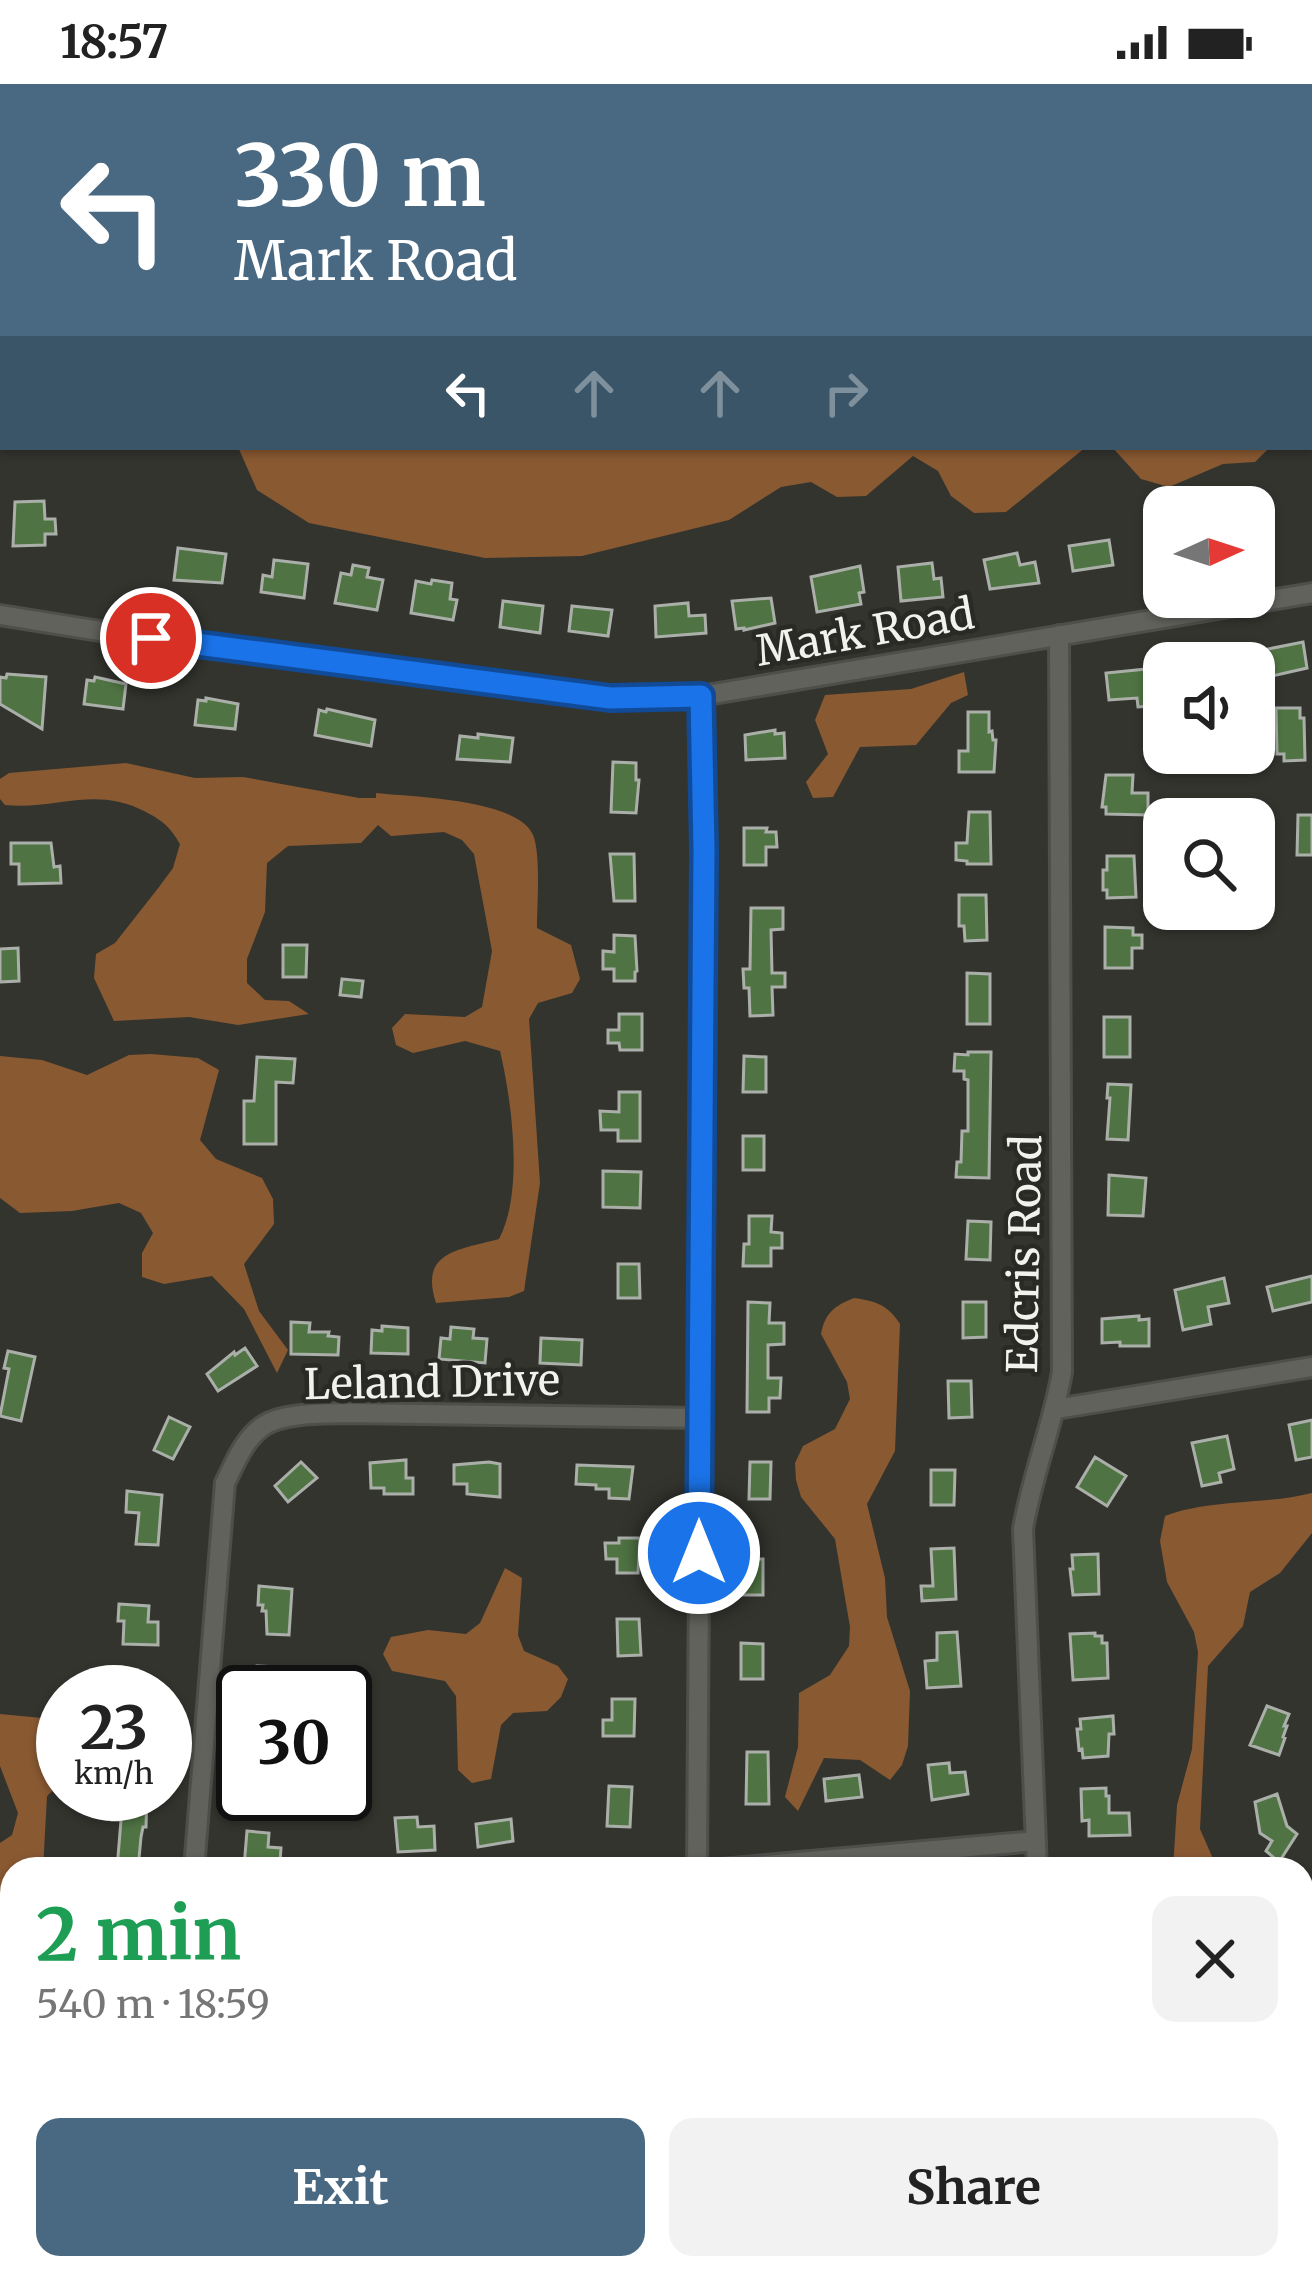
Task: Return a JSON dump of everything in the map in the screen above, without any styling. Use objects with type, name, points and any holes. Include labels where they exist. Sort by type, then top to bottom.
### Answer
[{"type":"street","name":"Mark Road","points":[[0,615],[610,698],[701,696],[1312,593]]},
{"type":"street","name":"Edcris Road","points":[[1037,1857],[1023,1528],[1062,1372],[1059,635]]},
{"type":"street","points":[[697,1857],[704,874],[701,696]]},
{"type":"street","points":[[1056,1409],[1312,1367]]},
{"type":"street","name":"Leland Drive","points":[[195,1857],[225,1483],[243,1448],[265,1424],[296,1416],[350,1413],[700,1418]]},
{"type":"street","points":[[857,1857],[1036,1841]]},
{"type":"shaded area","points":[[239,450],[1082,450],[1006,512],[974,513],[951,496],[938,471],[913,456],[866,496],[837,497],[811,482],[781,487],[729,520],[582,556],[485,558],[309,523],[257,490]]},
{"type":"shaded area","points":[[1115,450],[1267,450],[1255,462],[1223,464],[1166,486],[1141,479]]},
{"type":"shaded area","points":[[964,672],[968,695],[951,703],[916,745],[860,747],[833,797],[813,798],[806,782],[828,754],[815,720],[825,695],[911,689]]},
{"type":"shaded area","points":[[126,763],[195,778],[243,777],[359,798],[376,798],[376,793],[462,802],[507,814],[533,835],[538,867],[537,928],[571,945],[580,979],[572,993],[538,1003],[529,1019],[540,1183],[524,1291],[509,1297],[436,1303],[432,1286],[438,1263],[457,1250],[499,1239],[507,1220],[513,1146],[500,1051],[465,1041],[413,1053],[396,1045],[392,1028],[405,1014],[465,1017],[482,1007],[492,951],[474,854],[462,840],[444,832],[391,836],[378,825],[361,843],[288,846],[267,863],[265,912],[247,959],[247,983],[265,1000],[289,1001],[309,1014],[238,1025],[189,1017],[114,1021],[94,978],[96,954],[115,943],[159,887],[173,868],[180,844],[162,822],[110,800],[5,805],[0,799],[0,779],[9,773]]},
{"type":"shaded area","points":[[129,1055],[198,1058],[219,1070],[200,1140],[216,1159],[262,1178],[273,1199],[274,1224],[244,1264],[259,1311],[288,1350],[277,1373],[244,1309],[212,1276],[164,1284],[142,1277],[142,1253],[153,1233],[141,1213],[119,1203],[20,1213],[0,1198],[0,1056],[42,1060],[87,1075]]},
{"type":"shaded area","points":[[854,1298],[881,1305],[900,1324],[895,1451],[867,1504],[885,1578],[887,1617],[910,1691],[908,1746],[890,1780],[860,1760],[824,1758],[798,1811],[785,1797],[798,1747],[799,1693],[830,1675],[849,1646],[850,1627],[835,1539],[801,1497],[795,1463],[803,1446],[835,1429],[850,1399],[847,1382],[821,1334],[832,1311]]},
{"type":"shaded area","points":[[1312,1493],[1312,1533],[1280,1573],[1250,1592],[1243,1626],[1208,1666],[1200,1829],[1212,1857],[1174,1857],[1177,1805],[1192,1749],[1198,1652],[1194,1632],[1167,1582],[1160,1541],[1165,1516]]},
{"type":"shaded area","points":[[505,1568],[522,1578],[518,1635],[524,1651],[558,1666],[568,1679],[561,1697],[547,1711],[513,1713],[501,1725],[491,1779],[472,1783],[458,1770],[456,1696],[445,1681],[392,1671],[383,1654],[391,1637],[428,1630],[466,1634],[480,1623]]},
{"type":"shaded area","points":[[0,1714],[36,1717],[36,1821],[46,1821],[44,1857],[0,1857],[0,1843],[12,1835],[18,1813],[0,1766]]},
{"type":"building","points":[[44,501],[45,519],[55,519],[56,534],[45,534],[45,545],[13,546],[15,502]]},
{"type":"building","points":[[1109,540],[1113,565],[1073,571],[1069,546]]},
{"type":"building","points":[[178,548],[226,554],[222,583],[174,580]]},
{"type":"building","points":[[1017,553],[1020,565],[1035,562],[1039,583],[990,589],[984,560]]},
{"type":"building","points":[[274,560],[308,564],[304,598],[261,592],[263,575],[272,577]]},
{"type":"building","points":[[932,563],[934,579],[941,578],[943,597],[901,601],[898,567]]},
{"type":"building","points":[[353,565],[369,568],[367,577],[383,580],[377,610],[335,603],[341,573],[351,575]]},
{"type":"building","points":[[860,566],[861,604],[817,612],[811,577]]},
{"type":"building","points":[[432,580],[452,583],[450,599],[457,600],[453,620],[411,613],[416,581],[431,584]]},
{"type":"building","points":[[771,598],[775,623],[736,629],[732,601]]},
{"type":"building","points":[[503,601],[543,606],[540,633],[500,627]]},
{"type":"building","points":[[688,603],[689,616],[705,615],[706,633],[656,637],[655,606]]},
{"type":"building","points":[[572,606],[612,610],[608,636],[569,631]]},
{"type":"building","points":[[1303,642],[1307,668],[1275,675],[1275,648]]},
{"type":"building","points":[[1143,669],[1143,707],[1138,707],[1137,698],[1109,700],[1106,673]]},
{"type":"building","points":[[0,677],[46,677],[42,729],[0,704]]},
{"type":"building","points":[[95,677],[126,684],[123,709],[84,704],[87,680]]},
{"type":"building","points":[[198,700],[238,704],[235,729],[195,725]]},
{"type":"building","points":[[1276,708],[1300,708],[1305,760],[1284,761],[1284,754],[1277,754]]},
{"type":"building","points":[[319,710],[375,720],[371,746],[315,735]]},
{"type":"building","points":[[968,712],[989,712],[989,732],[996,740],[994,772],[959,772],[959,751],[968,751]]},
{"type":"building","points":[[775,730],[775,734],[784,733],[785,758],[746,760],[745,735]]},
{"type":"building","points":[[478,734],[513,738],[510,762],[457,759],[460,736],[478,738]]},
{"type":"building","points":[[613,762],[636,763],[636,813],[611,812]]},
{"type":"building","points":[[1106,775],[1133,775],[1132,793],[1148,793],[1143,798],[1143,815],[1106,814],[1102,807]]},
{"type":"building","points":[[969,812],[990,812],[991,864],[956,860],[956,843],[967,843]]},
{"type":"building","points":[[1298,815],[1312,815],[1312,855],[1297,855]]},
{"type":"building","points":[[744,828],[776,832],[777,847],[766,847],[766,865],[744,865]]},
{"type":"building","points":[[11,843],[51,843],[61,883],[19,884],[19,864],[11,864]]},
{"type":"building","points":[[610,854],[634,854],[635,901],[614,901]]},
{"type":"building","points":[[1107,856],[1134,856],[1136,897],[1107,898],[1103,870],[1107,870]]},
{"type":"building","points":[[959,895],[986,895],[987,940],[965,941],[964,926],[959,926]]},
{"type":"building","points":[[751,908],[783,908],[783,929],[771,930],[772,973],[785,973],[785,987],[772,987],[773,1015],[750,1016],[749,988],[744,988],[743,969],[750,969]]},
{"type":"building","points":[[1105,927],[1133,928],[1133,935],[1142,935],[1142,948],[1132,948],[1132,968],[1105,968]]},
{"type":"building","points":[[614,935],[635,936],[635,981],[614,981],[614,969],[603,969],[603,951],[614,952]]},
{"type":"building","points":[[283,945],[307,945],[306,977],[283,977]]},
{"type":"building","points":[[18,948],[19,981],[0,982],[0,949]]},
{"type":"building","points":[[967,973],[990,974],[990,1024],[967,1024]]},
{"type":"building","points":[[342,979],[363,981],[361,997],[340,995]]},
{"type":"building","points":[[619,1014],[642,1014],[642,1050],[620,1050],[619,1043],[608,1043],[608,1030],[619,1030]]},
{"type":"building","points":[[1104,1017],[1130,1017],[1130,1057],[1104,1057]]},
{"type":"building","points":[[991,1052],[989,1178],[956,1177],[962,1131],[968,1131],[968,1080],[964,1071],[954,1071],[955,1054]]},
{"type":"building","points":[[744,1056],[766,1057],[766,1092],[743,1092]]},
{"type":"building","points":[[257,1057],[295,1059],[293,1083],[276,1082],[276,1144],[244,1144],[244,1101],[254,1101]]},
{"type":"building","points":[[1108,1084],[1131,1085],[1128,1140],[1107,1139]]},
{"type":"building","points":[[619,1092],[640,1092],[640,1141],[618,1141],[618,1130],[601,1130],[600,1111],[619,1112]]},
{"type":"building","points":[[743,1136],[764,1136],[764,1170],[743,1170]]},
{"type":"building","points":[[603,1171],[641,1172],[640,1208],[603,1207]]},
{"type":"building","points":[[1109,1175],[1146,1178],[1143,1216],[1108,1215]]},
{"type":"building","points":[[749,1216],[772,1216],[771,1232],[782,1233],[782,1248],[771,1248],[771,1266],[743,1266]]},
{"type":"building","points":[[968,1221],[991,1222],[990,1260],[966,1259]]},
{"type":"building","points":[[618,1264],[639,1264],[640,1298],[618,1298]]},
{"type":"building","points":[[1312,1276],[1312,1302],[1273,1311],[1267,1287]]},
{"type":"building","points":[[1224,1278],[1229,1303],[1208,1307],[1211,1324],[1183,1330],[1175,1290]]},
{"type":"building","points":[[748,1302],[770,1303],[769,1323],[784,1323],[784,1344],[768,1345],[768,1378],[781,1378],[780,1398],[769,1398],[769,1412],[747,1412]]},
{"type":"building","points":[[963,1302],[986,1302],[986,1337],[963,1338]]},
{"type":"building","points":[[1139,1316],[1139,1320],[1149,1319],[1149,1346],[1102,1343],[1102,1319]]},
{"type":"building","points":[[291,1322],[310,1323],[309,1332],[339,1337],[338,1355],[291,1354]]},
{"type":"building","points":[[382,1326],[408,1328],[408,1354],[371,1353],[372,1330],[382,1331]]},
{"type":"building","points":[[451,1327],[474,1329],[473,1338],[487,1339],[485,1363],[439,1359],[441,1338],[450,1339]]},
{"type":"building","points":[[541,1338],[582,1340],[581,1365],[540,1363]]},
{"type":"building","points":[[245,1348],[257,1366],[218,1391],[207,1374]]},
{"type":"building","points":[[8,1351],[35,1357],[21,1421],[0,1416]]},
{"type":"building","points":[[948,1381],[971,1381],[972,1417],[949,1418]]},
{"type":"building","points":[[169,1417],[190,1427],[173,1459],[154,1450]]},
{"type":"building","points":[[1312,1420],[1312,1457],[1296,1460],[1289,1425]]},
{"type":"building","points":[[1227,1436],[1234,1469],[1219,1473],[1221,1482],[1202,1486],[1192,1443]]},
{"type":"building","points":[[1095,1457],[1126,1476],[1107,1506],[1077,1487]]},
{"type":"building","points":[[406,1460],[406,1478],[413,1478],[413,1494],[384,1494],[384,1488],[371,1488],[370,1463]]},
{"type":"building","points":[[301,1462],[317,1478],[288,1502],[275,1486]]},
{"type":"building","points":[[750,1462],[771,1462],[770,1499],[749,1499]]},
{"type":"building","points":[[500,1464],[500,1497],[467,1494],[467,1484],[454,1484],[454,1465]]},
{"type":"building","points":[[577,1465],[633,1467],[629,1499],[609,1498],[609,1489],[596,1489],[596,1485],[576,1484]]},
{"type":"building","points":[[931,1470],[955,1470],[954,1505],[931,1505]]},
{"type":"building","points":[[127,1491],[162,1495],[158,1545],[136,1544],[139,1513],[126,1512]]},
{"type":"building","points":[[619,1538],[640,1538],[638,1573],[617,1573],[617,1559],[606,1559],[605,1543],[619,1543]]},
{"type":"building","points":[[954,1548],[956,1599],[922,1601],[921,1586],[933,1586],[931,1549]]},
{"type":"building","points":[[1098,1554],[1099,1594],[1073,1595],[1072,1555]]},
{"type":"building","points":[[741,1559],[763,1559],[763,1595],[742,1595]]},
{"type":"building","points":[[259,1586],[292,1589],[289,1635],[267,1634],[266,1611],[258,1605]]},
{"type":"building","points":[[119,1604],[149,1606],[148,1622],[158,1622],[158,1645],[123,1644]]},
{"type":"building","points":[[617,1619],[639,1619],[641,1655],[618,1656]]},
{"type":"building","points":[[957,1632],[961,1686],[927,1688],[925,1661],[937,1660],[937,1633]]},
{"type":"building","points":[[1095,1633],[1107,1643],[1108,1678],[1073,1680],[1070,1634]]},
{"type":"building","points":[[741,1643],[763,1644],[763,1679],[741,1679]]},
{"type":"building","points":[[612,1699],[635,1699],[634,1736],[603,1736],[603,1720],[612,1720]]},
{"type":"building","points":[[1267,1706],[1289,1714],[1279,1755],[1250,1745]]},
{"type":"building","points":[[1113,1716],[1108,1756],[1083,1758],[1077,1729],[1081,1729],[1080,1719]]},
{"type":"building","points":[[747,1752],[768,1752],[769,1804],[746,1804]]},
{"type":"building","points":[[949,1763],[950,1773],[965,1772],[968,1794],[932,1800],[928,1765]]},
{"type":"building","points":[[859,1775],[862,1797],[826,1801],[824,1779]]},
{"type":"building","points":[[609,1786],[632,1787],[630,1827],[607,1826]]},
{"type":"building","points":[[1106,1788],[1109,1813],[1129,1813],[1130,1835],[1089,1836],[1089,1820],[1082,1821],[1081,1789]]},
{"type":"building","points":[[1277,1794],[1287,1826],[1297,1834],[1282,1857],[1266,1851],[1272,1841],[1260,1833],[1255,1802]]},
{"type":"building","points":[[417,1817],[418,1827],[434,1826],[435,1850],[398,1852],[395,1818]]},
{"type":"building","points":[[511,1819],[513,1841],[478,1847],[476,1824]]},
{"type":"building","points":[[121,1821],[146,1821],[139,1857],[118,1857]]},
{"type":"building","points":[[247,1831],[269,1833],[268,1847],[281,1848],[280,1857],[245,1857]]},
{"type":"route","points":[[151,638],[610,698],[701,696],[699,1553]]}]
